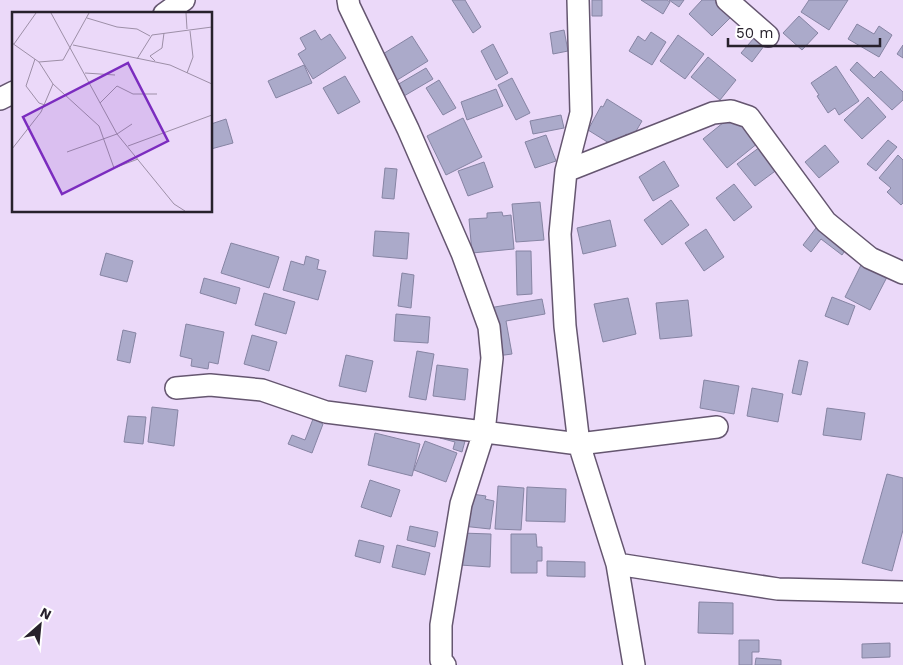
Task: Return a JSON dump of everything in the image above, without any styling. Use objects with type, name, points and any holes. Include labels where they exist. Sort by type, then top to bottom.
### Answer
[{"type":"street","points":[[167,12],[184,0]]},
{"type":"street","points":[[348,0],[408,129],[462,253],[489,328],[492,358],[484,432],[461,504],[441,625],[441,660],[445,665]]},
{"type":"street","points":[[578,0],[581,113],[566,171],[560,234],[565,326],[579,444],[617,564],[634,665]]},
{"type":"street","points":[[727,0],[768,36]]},
{"type":"street","points":[[0,99],[12,93]]},
{"type":"street","points":[[566,171],[713,113],[731,111],[749,116],[826,222],[870,258],[903,273]]},
{"type":"street","points":[[176,388],[210,385],[262,390],[326,412],[579,444],[717,427]]},
{"type":"street","points":[[617,564],[778,589],[903,592]]},
{"type":"building","points":[[452,0],[465,0],[481,27],[473,33]]},
{"type":"building","points":[[592,0],[602,0],[602,16],[592,16]]},
{"type":"building","points":[[641,0],[667,0],[670,2],[663,14]]},
{"type":"building","points":[[669,0],[684,0],[679,7]]},
{"type":"building","points":[[702,0],[715,0],[732,16],[712,36],[689,14]]},
{"type":"building","points":[[809,0],[848,0],[829,30],[801,12]]},
{"type":"building","points":[[799,16],[818,33],[802,50],[783,33]]},
{"type":"building","points":[[857,24],[874,34],[879,26],[892,35],[879,57],[848,39]]},
{"type":"building","points":[[315,30],[321,40],[330,34],[346,58],[313,79],[298,54],[306,49],[300,38]]},
{"type":"building","points":[[564,30],[568,51],[553,54],[550,33]]},
{"type":"building","points":[[651,32],[666,42],[652,65],[629,51],[638,36],[645,41]]},
{"type":"building","points":[[678,35],[704,54],[685,79],[660,61]]},
{"type":"building","points":[[412,36],[428,61],[394,82],[378,57]]},
{"type":"building","points":[[754,38],[764,46],[752,62],[741,53]]},
{"type":"building","points":[[493,44],[508,73],[496,80],[481,51]]},
{"type":"building","points":[[903,45],[903,58],[897,54]]},
{"type":"building","points":[[708,57],[736,80],[720,100],[691,77]]},
{"type":"building","points":[[857,62],[874,78],[881,71],[903,92],[903,100],[892,110],[850,70]]},
{"type":"building","points":[[304,65],[312,83],[276,98],[268,81]]},
{"type":"building","points":[[836,66],[859,101],[839,115],[835,108],[828,113],[811,83]]},
{"type":"building","points":[[426,68],[433,79],[404,96],[397,85]]},
{"type":"building","points":[[345,76],[360,102],[338,114],[323,88]]},
{"type":"building","points":[[512,78],[530,113],[516,120],[498,85]]},
{"type":"building","points":[[439,80],[456,108],[443,115],[426,88]]},
{"type":"building","points":[[496,89],[503,106],[467,120],[461,102]]},
{"type":"building","points":[[868,97],[886,117],[862,139],[844,120]]},
{"type":"building","points":[[607,99],[642,121],[632,138],[626,134],[617,148],[588,130]]},
{"type":"building","points":[[734,114],[758,143],[727,168],[703,139]]},
{"type":"building","points":[[561,115],[564,128],[533,134],[530,121]]},
{"type":"building","points":[[463,118],[482,157],[446,175],[427,136]]},
{"type":"building","points":[[226,119],[233,143],[212,149],[212,124]]},
{"type":"building","points":[[546,135],[556,161],[535,168],[525,142]]},
{"type":"building","points":[[888,140],[897,147],[876,171],[867,164]]},
{"type":"building","points":[[825,145],[839,162],[819,178],[805,162]]},
{"type":"building","points":[[760,147],[778,169],[755,186],[737,164]]},
{"type":"building","points":[[898,155],[903,160],[903,203],[901,205],[887,192],[891,188],[879,178]]},
{"type":"building","points":[[664,161],[679,186],[653,201],[639,177]]},
{"type":"building","points":[[484,162],[493,187],[468,196],[458,171]]},
{"type":"building","points":[[385,168],[397,169],[394,199],[382,198]]},
{"type":"building","points":[[734,184],[752,207],[734,221],[716,198]]},
{"type":"building","points":[[671,200],[689,225],[662,245],[644,220]]},
{"type":"building","points":[[540,202],[544,240],[516,242],[512,204]]},
{"type":"building","points":[[502,212],[503,216],[511,215],[514,249],[472,253],[469,219],[487,218],[487,213]]},
{"type":"building","points":[[610,220],[616,246],[583,254],[577,228]]},
{"type":"building","points":[[819,224],[848,246],[842,255],[821,239],[811,252],[803,245]]},
{"type":"building","points":[[706,229],[724,257],[704,271],[685,243]]},
{"type":"building","points":[[375,231],[409,233],[407,259],[373,256]]},
{"type":"building","points":[[231,243],[279,257],[269,288],[221,273]]},
{"type":"building","points":[[516,251],[531,251],[532,294],[517,295]]},
{"type":"building","points":[[106,253],[133,261],[127,282],[100,275]]},
{"type":"building","points":[[306,256],[319,260],[317,269],[326,271],[318,300],[283,290],[291,261],[304,265]]},
{"type":"building","points":[[861,265],[887,277],[870,310],[845,297]]},
{"type":"building","points":[[402,273],[414,275],[411,308],[398,306]]},
{"type":"building","points":[[204,278],[240,288],[236,304],[200,293]]},
{"type":"building","points":[[264,293],[295,302],[286,334],[255,325]]},
{"type":"building","points":[[832,297],[855,306],[848,325],[825,316]]},
{"type":"building","points":[[628,298],[636,334],[603,342],[594,304]]},
{"type":"building","points":[[542,299],[545,314],[506,321],[512,354],[497,356],[489,308]]},
{"type":"building","points":[[688,300],[692,336],[660,339],[656,303]]},
{"type":"building","points":[[396,314],[430,317],[428,343],[394,341]]},
{"type":"building","points":[[186,324],[224,332],[218,364],[209,362],[208,369],[191,366],[192,359],[180,356]]},
{"type":"building","points":[[123,330],[136,333],[130,363],[117,360]]},
{"type":"building","points":[[252,335],[277,342],[269,371],[244,364]]},
{"type":"building","points":[[417,351],[434,354],[426,400],[409,397]]},
{"type":"building","points":[[346,355],[373,361],[366,392],[339,386]]},
{"type":"building","points":[[799,360],[808,362],[801,395],[792,393]]},
{"type":"building","points":[[437,365],[468,369],[465,400],[433,396]]},
{"type":"building","points":[[704,380],[739,386],[734,414],[700,408]]},
{"type":"building","points":[[752,388],[783,394],[778,422],[747,416]]},
{"type":"building","points":[[152,407],[178,410],[174,446],[148,442]]},
{"type":"building","points":[[827,408],[865,413],[861,440],[823,435]]},
{"type":"building","points":[[128,416],[146,417],[143,444],[124,442]]},
{"type":"building","points":[[313,419],[323,424],[312,453],[288,444],[292,435],[305,440]]},
{"type":"building","points":[[443,427],[467,434],[462,452],[453,449],[455,442],[440,438]]},
{"type":"building","points":[[375,433],[420,444],[412,476],[368,465]]},
{"type":"building","points":[[425,441],[457,453],[446,482],[414,470]]},
{"type":"building","points":[[887,474],[903,478],[903,530],[892,571],[862,563]]},
{"type":"building","points":[[370,480],[400,490],[391,517],[361,507]]},
{"type":"building","points":[[498,486],[524,488],[521,530],[495,529]]},
{"type":"building","points":[[527,487],[566,489],[565,522],[526,521]]},
{"type":"building","points":[[472,494],[486,496],[485,499],[494,501],[490,529],[462,526]]},
{"type":"building","points":[[410,526],[438,532],[435,547],[407,540]]},
{"type":"building","points":[[461,533],[491,534],[490,567],[460,565]]},
{"type":"building","points":[[511,534],[536,534],[537,547],[542,547],[542,561],[537,561],[537,573],[511,573]]},
{"type":"building","points":[[359,540],[384,546],[380,563],[355,556]]},
{"type":"building","points":[[397,545],[430,553],[425,575],[392,567]]},
{"type":"building","points":[[547,561],[585,562],[585,577],[547,576]]},
{"type":"building","points":[[699,602],[733,603],[733,634],[698,633]]},
{"type":"building","points":[[739,640],[759,640],[759,652],[752,652],[752,665],[739,665]]},
{"type":"building","points":[[890,643],[890,657],[862,658],[862,644]]},
{"type":"building","points":[[756,658],[781,660],[781,665],[755,665]]}]
